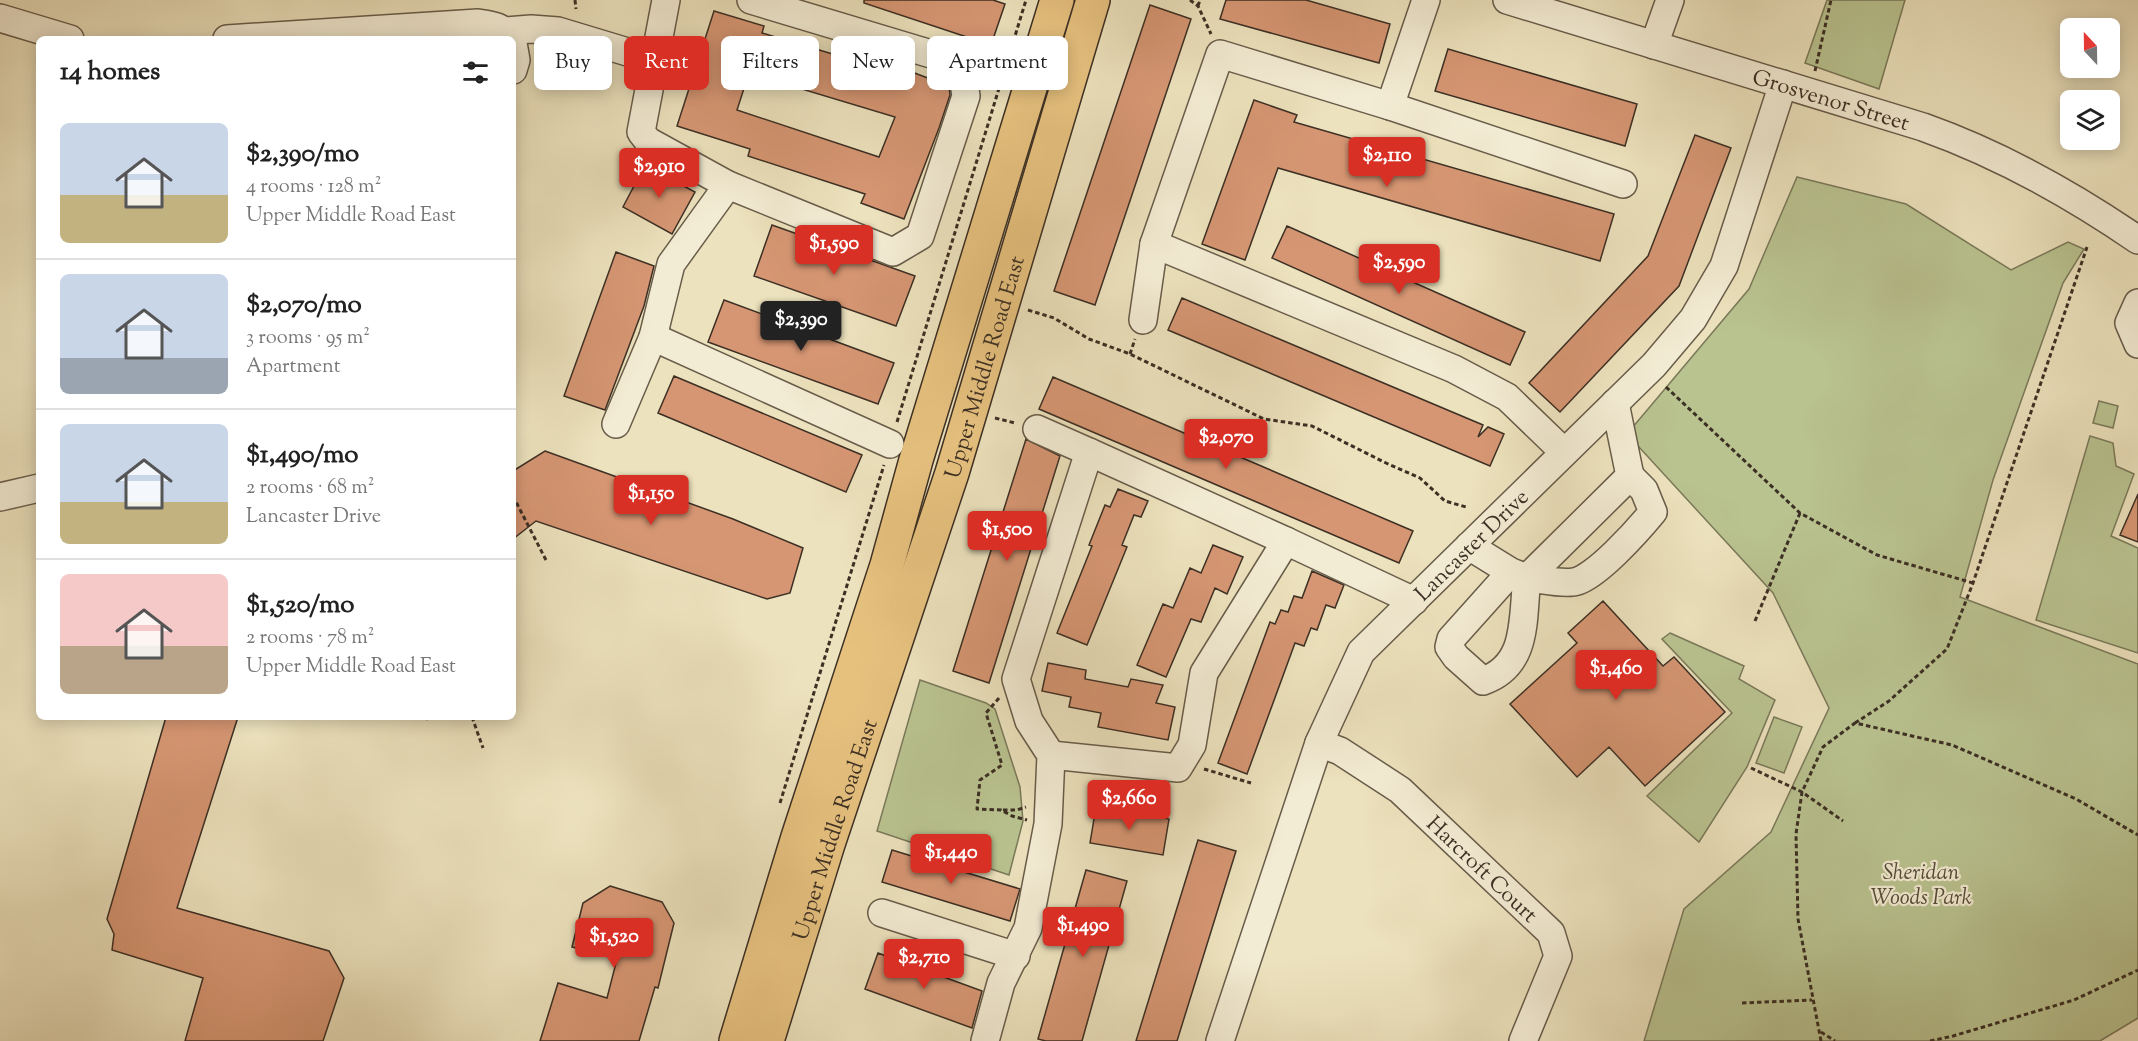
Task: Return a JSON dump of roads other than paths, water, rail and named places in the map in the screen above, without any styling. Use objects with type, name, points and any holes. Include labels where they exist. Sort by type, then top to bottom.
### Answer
[{"type":"main road","name":"Upper Middle Road East","points":[[736,1041],[798,837],[887,565],[916,460],[1057,0]]},
{"type":"main road","name":"Upper Middle Road East","points":[[766,1041],[828,844],[952,473],[1093,0]]},
{"type":"street","points":[[659,36],[666,0]]},
{"type":"street","points":[[649,90],[641,132],[648,141],[728,185],[893,252],[920,236],[966,96],[961,63],[751,0]]},
{"type":"street","points":[[1390,106],[1426,0]]},
{"type":"street","name":"Grosvenor Street","points":[[1508,0],[1964,142],[2001,159],[2138,240]]},
{"type":"street","points":[[1654,45],[1670,0]]},
{"type":"street","points":[[0,18],[60,36]]},
{"type":"street","points":[[274,36],[478,23],[494,25],[508,36]]},
{"type":"street","points":[[516,36],[544,28],[624,51]]},
{"type":"street","points":[[1143,320],[1154,244],[1220,54],[1390,106],[1623,184]]},
{"type":"street","name":"Lancaster Drive","points":[[1220,1041],[1319,742],[1361,652],[1654,364],[1693,319],[1724,267],[1783,84]]},
{"type":"street","points":[[616,424],[652,337],[671,264],[728,185]]},
{"type":"street","points":[[1154,244],[1454,369],[1507,397],[1564,452]]},
{"type":"street","points":[[652,337],[890,444]]},
{"type":"street","points":[[1469,546],[1519,575],[1574,582],[1584,579],[1605,562],[1653,512],[1644,490],[1630,476],[1615,403]]},
{"type":"street","points":[[1037,429],[1414,601]]},
{"type":"street","points":[[985,1041],[1001,983],[1028,928],[1048,824],[1051,755],[1029,722],[1016,679],[1089,452]]},
{"type":"street","points":[[1519,575],[1630,476]]},
{"type":"street","points":[[0,497],[36,489]]},
{"type":"street","points":[[1051,755],[1178,768],[1192,745],[1204,673],[1286,541]]},
{"type":"street","name":"Harcroft Court","points":[[1319,742],[1340,751],[1400,790],[1551,933],[1558,956],[1523,1041]]},
{"type":"street","points":[[882,913],[1016,956]]},
{"type":"park label","name":"Sheridan Woods Park","points":[[1921,884]]}]
